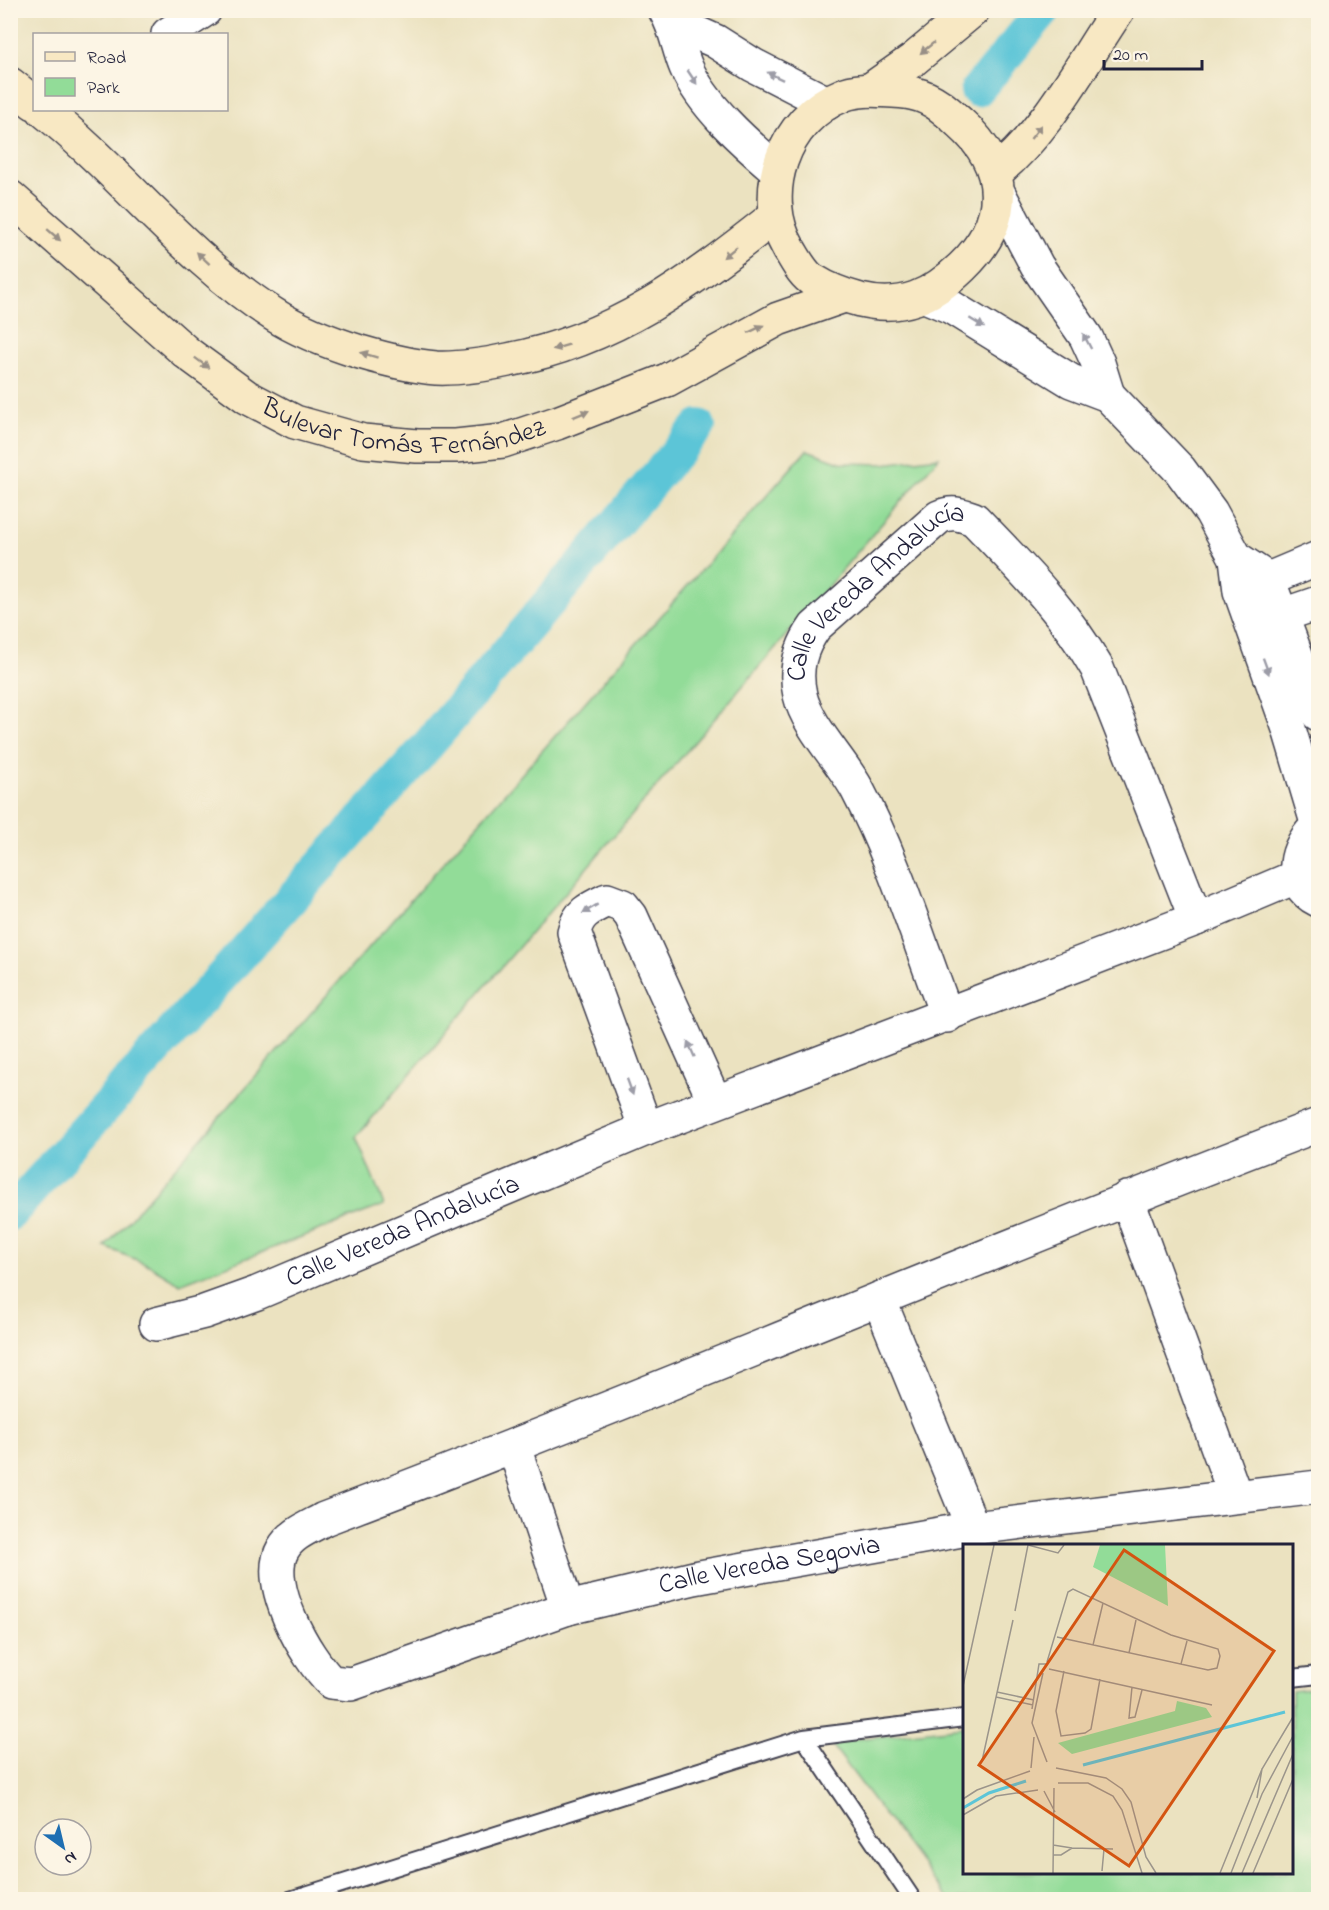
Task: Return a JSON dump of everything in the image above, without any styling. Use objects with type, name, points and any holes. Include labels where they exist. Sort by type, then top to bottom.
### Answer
[{"type":"main road","points":[[870,90],[914,59],[973,10]]},
{"type":"main road","points":[[997,184],[1047,118],[1118,10]]},
{"type":"main road","points":[[10,84],[33,102]]},
{"type":"main road","points":[[870,90],[915,94],[942,106],[967,129],[986,153],[997,184],[994,224],[974,255],[925,296],[893,304],[844,296],[812,280],[785,243],[776,216],[774,193],[777,170],[798,131],[827,103],[844,94],[870,90]]},
{"type":"main road","name":"Bulevar Tomás Fernández","points":[[44,111],[216,270],[273,314],[346,348],[386,360],[435,368],[478,366],[523,357],[590,338],[640,312],[715,264],[776,216]]},
{"type":"main road","name":"Bulevar Tomás Fernández","points":[[10,197],[188,353],[247,398],[295,422],[363,441],[446,446],[503,441],[557,423],[667,380],[778,319],[844,296]]},
{"type":"street","points":[[170,33],[205,10]]},
{"type":"street","points":[[669,16],[753,65],[827,103]]},
{"type":"street","points":[[669,16],[686,68],[718,114],[749,147],[777,170]]},
{"type":"street","points":[[997,184],[1037,266],[1086,337],[1098,363],[1108,395]]},
{"type":"street","points":[[925,296],[951,307],[1071,381],[1108,395],[1180,470],[1211,512],[1236,558],[1254,585],[1266,621],[1309,720],[1318,826],[1304,839],[1297,857],[1308,888]]},
{"type":"street","name":"Calle Vereda Andalucía","points":[[946,1016],[887,851],[856,787],[824,740],[801,698],[798,663],[804,642],[815,627],[939,517],[946,514],[956,512],[974,519],[1056,605],[1082,642],[1096,668],[1196,919]]},
{"type":"street","points":[[1254,585],[1318,558]]},
{"type":"street","points":[[1266,621],[1318,603]]},
{"type":"street","name":"Calle Vereda Andalucía","points":[[156,1324],[204,1312],[257,1293],[646,1129],[1196,919],[1308,888]]},
{"type":"street","points":[[646,1129],[574,932],[576,922],[584,911],[607,900],[623,906],[631,916],[715,1102]]},
{"type":"street","name":"Calle Vereda Segovia","points":[[1318,1125],[1127,1198],[514,1447],[324,1519],[297,1534],[283,1549],[277,1566],[277,1584],[307,1654],[331,1682],[351,1684],[568,1608],[694,1578],[973,1528],[1318,1487]]},
{"type":"street","points":[[1127,1198],[1235,1496]]},
{"type":"street","points":[[879,1299],[973,1528]]},
{"type":"street","points":[[514,1447],[568,1608]]},
{"type":"lane","points":[[1293,1678],[1318,1675]]},
{"type":"lane","points":[[290,1899],[804,1738],[963,1718]]},
{"type":"lane","points":[[804,1738],[913,1899]]},
{"type":"green space","points":[[807,450],[843,463],[883,464],[939,457],[356,1137],[384,1205],[180,1284],[149,1265],[105,1247]]},
{"type":"green space","points":[[1318,1688],[1318,1899],[948,1899],[830,1742],[963,1727],[963,1874],[1293,1874],[1293,1691]]},
{"type":"waterway","points":[[977,90],[1044,10]]},
{"type":"waterway","points":[[10,1214],[422,752],[699,426]]}]
